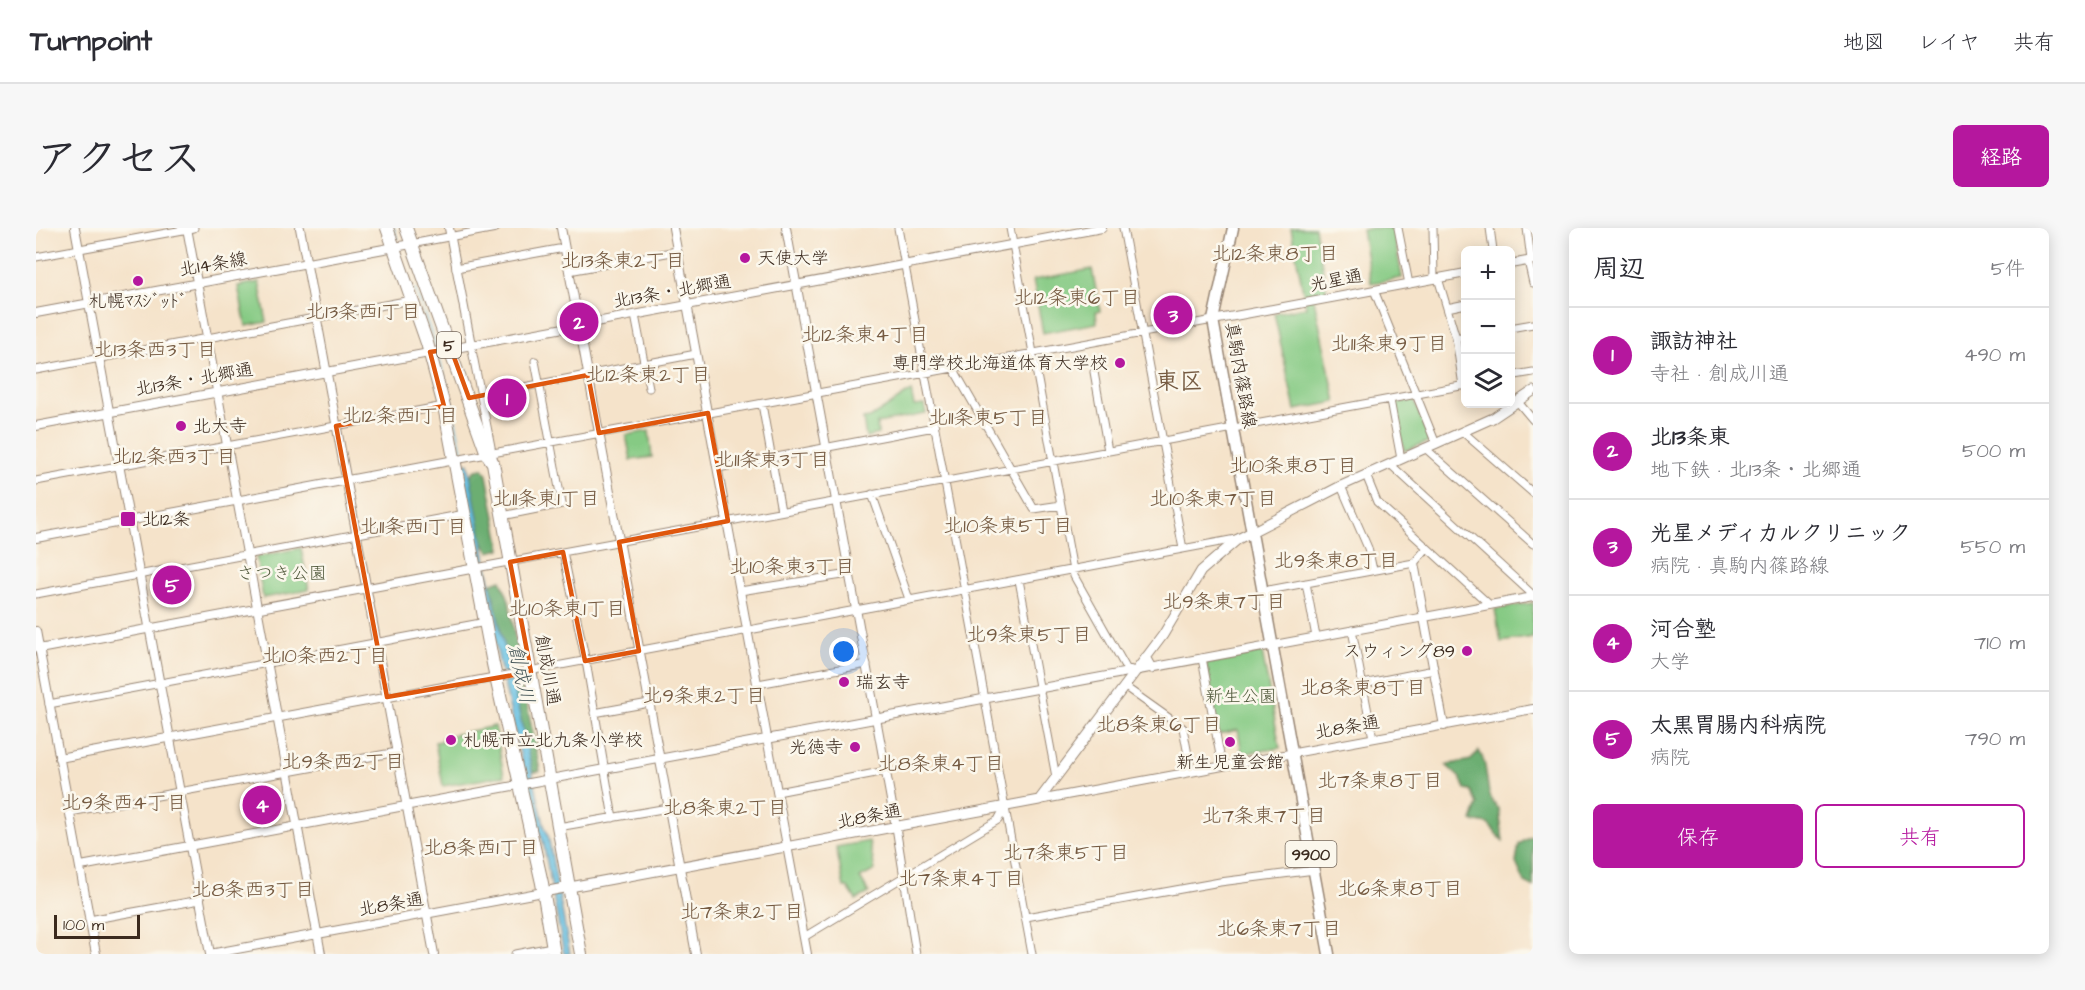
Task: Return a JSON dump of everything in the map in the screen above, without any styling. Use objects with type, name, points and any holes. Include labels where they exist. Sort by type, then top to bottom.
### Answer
[{"type":"highway","name":"創成川通","points":[[387,228],[402,246],[440,351],[444,406],[461,459],[465,514],[482,567],[486,622],[504,676],[527,784],[556,890],[581,954]]},
{"type":"highway","name":"創成川通","points":[[406,228],[402,246],[411,300],[440,351],[491,457],[558,827],[553,951]]},
{"type":"main road","name":"真駒内篠路線","points":[[1233,228],[1213,320],[1329,954]]},
{"type":"main road","points":[[1039,800],[1087,739],[1134,671],[1174,619],[1201,571],[1238,539],[1341,486],[1493,418],[1533,391]]},
{"type":"main road","points":[[1146,657],[1152,668]]},
{"type":"main road","name":"北8条通","points":[[556,890],[1039,800]]},
{"type":"street","points":[[75,228],[210,954]]},
{"type":"street","points":[[36,257],[190,228],[207,338],[321,954]]},
{"type":"street","points":[[300,228],[434,954]]},
{"type":"street","name":"北14条線","points":[[36,313],[402,246],[450,232],[496,228]]},
{"type":"street","points":[[561,228],[696,954]]},
{"type":"street","points":[[673,228],[807,954]]},
{"type":"street","points":[[786,228],[867,664],[916,954]]},
{"type":"street","points":[[898,228],[1032,954]]},
{"type":"street","points":[[1010,228],[1073,570],[1126,668],[1134,671]]},
{"type":"street","name":"北13条・北郷通","points":[[36,426],[1014,245],[1064,232],[1102,228]]},
{"type":"street","points":[[1123,228],[1183,549]]},
{"type":"street","points":[[1398,228],[1409,284]]},
{"type":"street","points":[[1433,228],[1436,278],[1456,338],[1461,367]]},
{"type":"street","points":[[1490,228],[1492,246]]},
{"type":"street","points":[[1527,228],[1533,283]]},
{"type":"street","points":[[450,232],[482,395],[491,457]]},
{"type":"street","points":[[456,268],[564,248]]},
{"type":"street","points":[[569,271],[677,251]]},
{"type":"street","points":[[1515,263],[1531,260]]},
{"type":"street","name":"光星通","points":[[1213,320],[1461,274]]},
{"type":"street","points":[[1374,290],[1436,444]]},
{"type":"street","points":[[36,370],[411,300]]},
{"type":"street","points":[[1447,308],[1461,305]]},
{"type":"street","points":[[636,315],[649,388]]},
{"type":"street","points":[[36,538],[461,459],[491,457],[550,442],[1213,320]]},
{"type":"street","points":[[1515,327],[1533,324]]},
{"type":"street","points":[[1456,338],[1461,337]]},
{"type":"street","points":[[482,395],[696,354]]},
{"type":"street","points":[[502,516],[562,504],[535,361]]},
{"type":"street","points":[[953,368],[1034,509],[1060,505]]},
{"type":"street","points":[[1094,372],[1108,451]]},
{"type":"street","points":[[1515,375],[1533,372]]},
{"type":"street","points":[[39,649],[1461,386]]},
{"type":"street","points":[[1390,400],[1401,459]]},
{"type":"street","points":[[1518,402],[1533,420]]},
{"type":"street","points":[[762,404],[781,511]]},
{"type":"street","points":[[36,481],[444,406]]},
{"type":"street","points":[[718,468],[934,427]]},
{"type":"street","points":[[1463,432],[1533,493]]},
{"type":"street","points":[[1425,448],[1533,544]]},
{"type":"street","points":[[1390,464],[1533,596]]},
{"type":"street","points":[[1366,475],[1377,502],[1490,605]]},
{"type":"street","points":[[1341,486],[1368,549],[1373,570]]},
{"type":"street","points":[[872,494],[909,599]]},
{"type":"street","points":[[36,594],[465,514]]},
{"type":"street","points":[[59,758],[1238,539]]},
{"type":"street","points":[[1263,591],[1414,563],[1427,549]]},
{"type":"street","points":[[563,552],[613,818]]},
{"type":"street","points":[[1414,563],[1444,726]]},
{"type":"street","points":[[740,591],[849,574]]},
{"type":"street","points":[[1019,580],[1056,777]]},
{"type":"street","points":[[1306,583],[1316,637]]},
{"type":"street","points":[[81,866],[1533,596]]},
{"type":"street","points":[[49,704],[486,622]]},
{"type":"street","points":[[1352,630],[1373,738]]},
{"type":"street","points":[[36,631],[96,954]]},
{"type":"street","points":[[1202,658],[1222,766]]},
{"type":"street","points":[[758,684],[867,664]]},
{"type":"street","points":[[1363,684],[1434,670]]},
{"type":"street","points":[[1124,686],[1183,728],[1191,771]]},
{"type":"street","points":[[594,713],[649,703]]},
{"type":"street","name":"北8条通","points":[[1039,800],[1533,709]]},
{"type":"street","points":[[70,812],[397,752]]},
{"type":"street","points":[[777,792],[886,771]]},
{"type":"street","points":[[804,937],[998,820],[1005,807]]},
{"type":"street","points":[[558,827],[668,808]]},
{"type":"street","points":[[1026,917],[1220,882],[1314,870]]},
{"type":"street","name":"北8条通","points":[[210,954],[556,890]]},
{"type":"street","points":[[89,920],[200,900]]},
{"type":"street","points":[[515,954],[553,951]]},
{"type":"highlighted area","points":[[451,349],[469,398],[588,375],[599,433],[708,413],[728,521],[619,542],[639,651],[585,661],[563,552],[510,562],[531,672],[387,697],[336,426],[444,406],[430,352]]},
{"type":"green space","points":[[1291,228],[1315,228],[1327,292],[1313,295],[1336,402],[1295,410],[1274,313],[1306,307]]},
{"type":"green space","points":[[1393,228],[1402,278],[1371,283],[1362,230]]},
{"type":"green space","points":[[1092,269],[1100,311],[1096,312],[1097,323],[1043,333],[1033,280]]},
{"type":"green space","points":[[259,282],[267,322],[246,326],[238,286]]},
{"type":"green space","points":[[911,391],[914,406],[924,405],[926,414],[877,423],[878,434],[866,437],[863,419],[870,418]]},
{"type":"green space","points":[[1414,400],[1430,441],[1404,451],[1394,403]]},
{"type":"green space","points":[[649,431],[652,457],[631,460],[626,435]]},
{"type":"green space","points":[[483,468],[487,475],[501,549],[489,552],[481,540],[470,477],[474,471]]},
{"type":"green space","name":"さつき公園","points":[[301,548],[309,590],[263,598],[256,557]]},
{"type":"green space","points":[[501,580],[509,600],[518,657],[509,658],[499,646],[490,584]]},
{"type":"green space","points":[[1533,603],[1533,637],[1501,642],[1495,609]]},
{"type":"green space","name":"新生公園","points":[[1262,652],[1280,748],[1242,754],[1238,730],[1219,734],[1206,662]]},
{"type":"green space","points":[[521,688],[528,709],[540,771],[532,773],[523,755],[513,689]]},
{"type":"green space","points":[[495,726],[504,776],[443,786],[435,742],[442,741],[442,737]]},
{"type":"green space","points":[[1479,751],[1485,765],[1490,796],[1499,809],[1503,841],[1488,824],[1472,821],[1478,804],[1471,791],[1466,790],[1460,778],[1446,765],[1471,760]]},
{"type":"green space","points":[[1533,837],[1533,887],[1525,883],[1516,863],[1519,844]]},
{"type":"green space","points":[[869,841],[875,870],[860,878],[869,893],[856,900],[848,887],[844,887],[836,847]]},
{"type":"water","points":[[468,463],[488,572],[548,835],[570,954],[564,954],[543,841],[535,821],[499,661],[462,464]]},
{"type":"waterway","name":"創成川","points":[[394,228],[397,239]]},
{"type":"waterway","name":"創成川","points":[[415,289],[437,349]]},
{"type":"waterway","name":"創成川","points":[[438,354],[463,457]]},
{"type":"place","name":"天使大学","points":[[745,258]]},
{"type":"place","name":"札幌ﾏｽｼﾞｯﾄﾞ","points":[[138,281]]},
{"type":"place","name":"光星メディカルクリニック","points":[[1173,315]]},
{"type":"place","name":"北13条東","points":[[579,322]]},
{"type":"place","name":"専門学校北海道体育大学校","points":[[1120,363]]},
{"type":"place","name":"諏訪神社","points":[[507,398]]},
{"type":"place","name":"北大寺","points":[[181,426]]},
{"type":"place","name":"北12条","points":[[128,519]]},
{"type":"place","name":"太黒胃腸内科病院","points":[[172,585]]},
{"type":"place","name":"スウィング89","points":[[1467,651]]},
{"type":"place","name":"瑞玄寺","points":[[844,682]]},
{"type":"place","name":"札幌市立北九条小学校","points":[[451,740]]},
{"type":"place","name":"新生児童会館","points":[[1230,742]]},
{"type":"place","name":"光徳寺","points":[[855,747]]},
{"type":"place","name":"河合塾","points":[[262,805]]},
{"type":"district","name":"北12条東8丁目","points":[[1275,253]]},
{"type":"district","name":"北13条東2丁目","points":[[623,260]]},
{"type":"district","name":"北12条東6丁目","points":[[1077,297]]},
{"type":"district","name":"北13条西1丁目","points":[[363,311]]},
{"type":"district","name":"北12条東4丁目","points":[[865,334]]},
{"type":"district","name":"北11条東9丁目","points":[[1389,343]]},
{"type":"district","name":"北13条西3丁目","points":[[155,349]]},
{"type":"district","name":"北12条東2丁目","points":[[648,374]]},
{"type":"district","name":"東区","points":[[1179,381]]},
{"type":"district","name":"北12条西1丁目","points":[[400,415]]},
{"type":"district","name":"北11条東5丁目","points":[[988,417]]},
{"type":"district","name":"北12条西3丁目","points":[[174,456]]},
{"type":"district","name":"北11条東3丁目","points":[[772,459]]},
{"type":"district","name":"北10条東8丁目","points":[[1293,465]]},
{"type":"district","name":"北11条東1丁目","points":[[546,498]]},
{"type":"district","name":"北10条東7丁目","points":[[1213,498]]},
{"type":"district","name":"北10条東5丁目","points":[[1008,525]]},
{"type":"district","name":"北11条西1丁目","points":[[413,526]]},
{"type":"district","name":"北9条東8丁目","points":[[1336,560]]},
{"type":"district","name":"北10条東3丁目","points":[[792,566]]},
{"type":"district","name":"北9条東7丁目","points":[[1224,601]]},
{"type":"district","name":"北10条東1丁目","points":[[567,608]]},
{"type":"district","name":"北9条東5丁目","points":[[1029,634]]},
{"type":"district","name":"北10条西2丁目","points":[[325,655]]},
{"type":"district","name":"北8条東8丁目","points":[[1363,687]]},
{"type":"district","name":"北9条東2丁目","points":[[704,695]]},
{"type":"district","name":"北8条東6丁目","points":[[1159,724]]},
{"type":"district","name":"北9条西2丁目","points":[[343,761]]},
{"type":"district","name":"北8条東4丁目","points":[[941,763]]},
{"type":"district","name":"北7条東8丁目","points":[[1380,780]]},
{"type":"district","name":"北9条西4丁目","points":[[124,802]]},
{"type":"district","name":"北8条東2丁目","points":[[725,807]]},
{"type":"district","name":"北7条東7丁目","points":[[1264,815]]},
{"type":"district","name":"北8条西1丁目","points":[[481,847]]},
{"type":"district","name":"北7条東5丁目","points":[[1066,852]]},
{"type":"district","name":"北7条東4丁目","points":[[961,878]]},
{"type":"district","name":"北6条東8丁目","points":[[1400,888]]},
{"type":"district","name":"北8条西3丁目","points":[[253,889]]},
{"type":"district","name":"北7条東2丁目","points":[[742,911]]},
{"type":"district","name":"北6条東7丁目","points":[[1279,928]]}]
